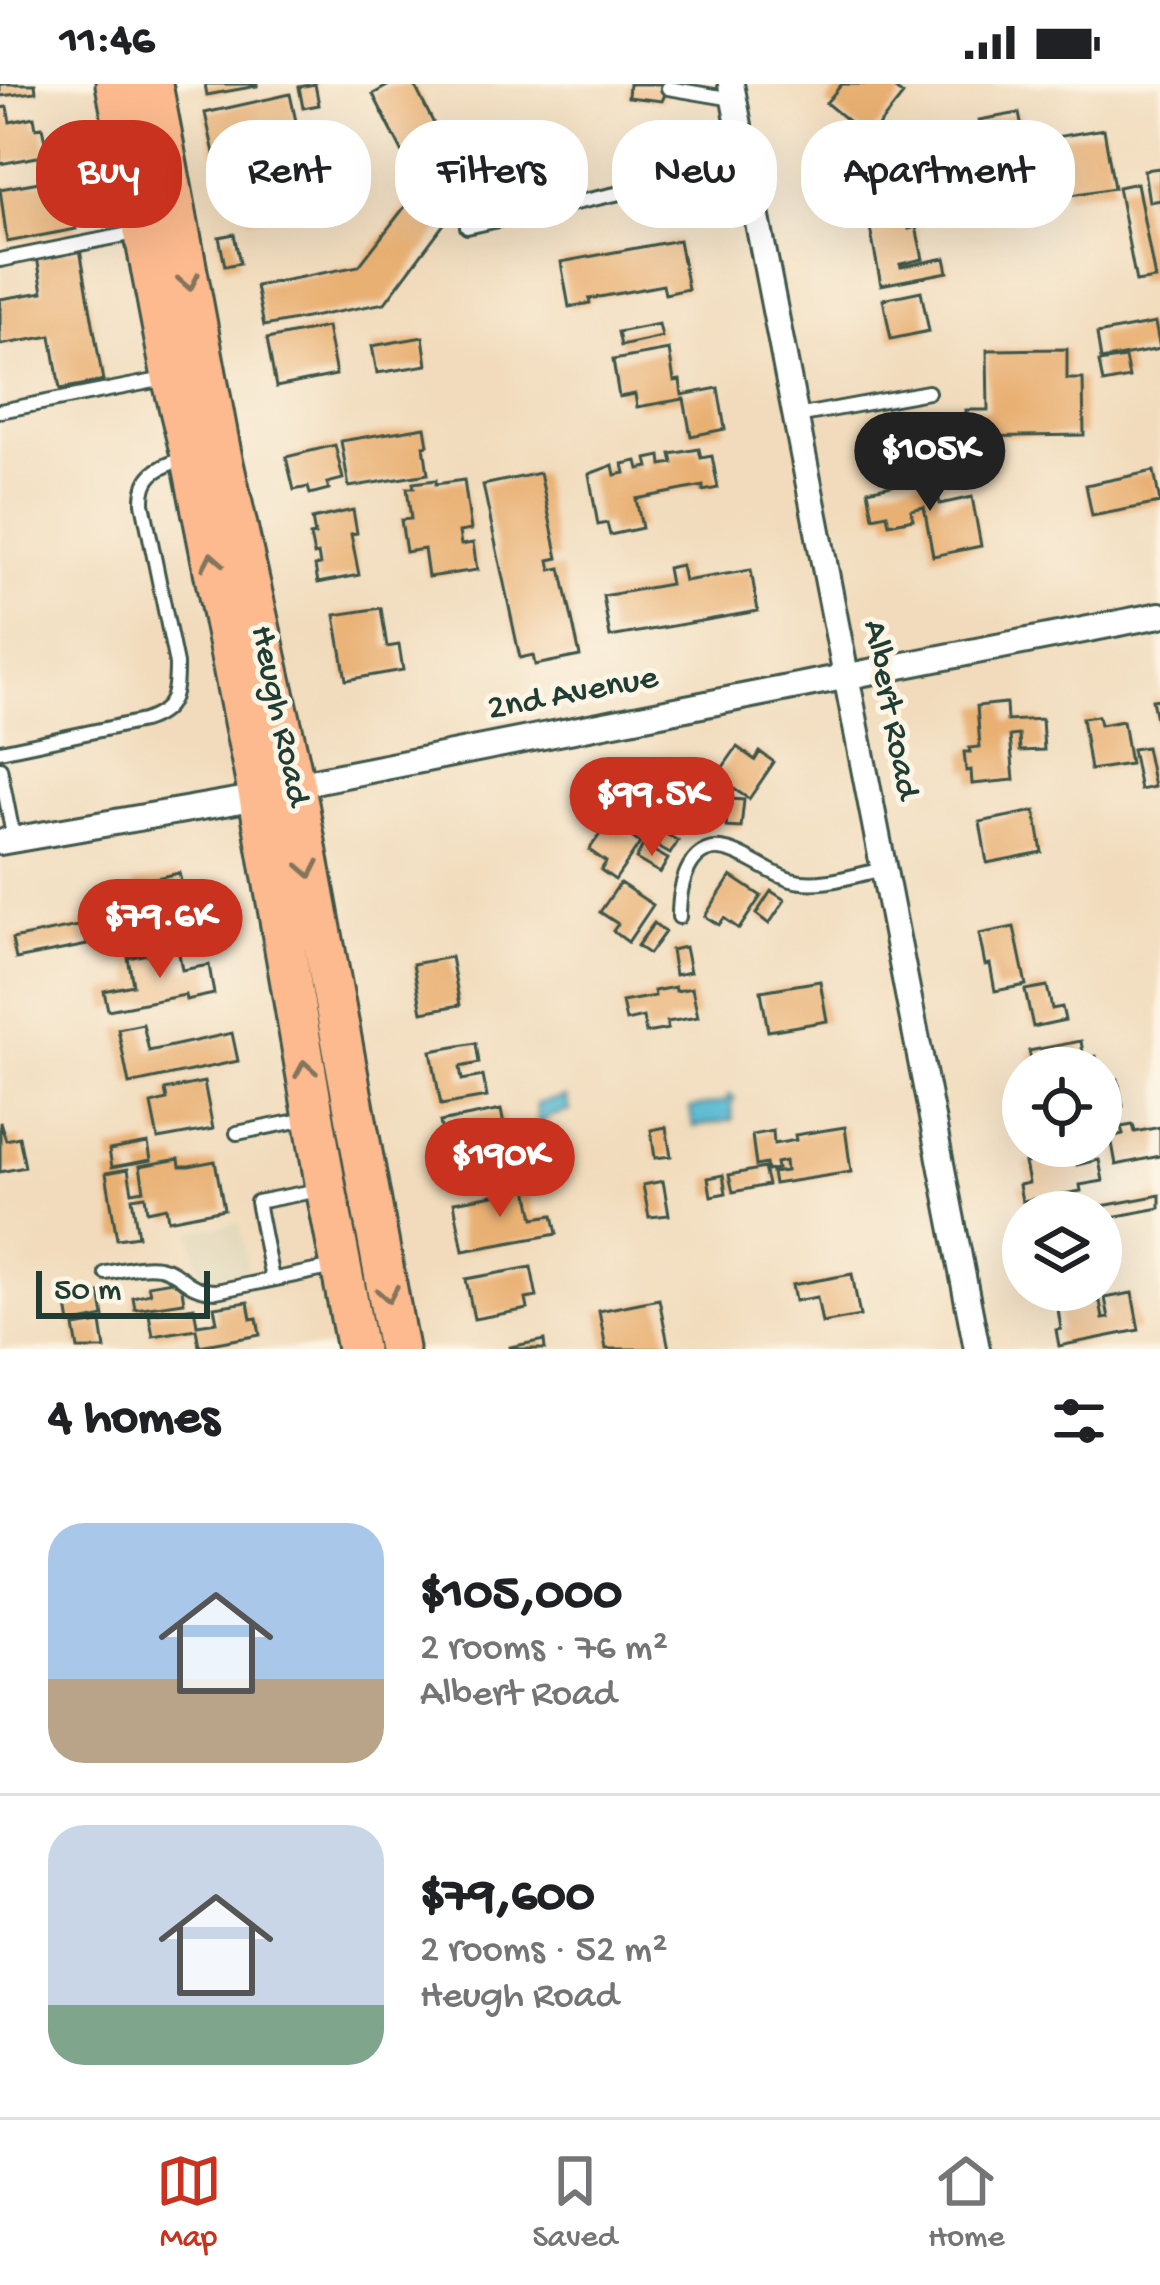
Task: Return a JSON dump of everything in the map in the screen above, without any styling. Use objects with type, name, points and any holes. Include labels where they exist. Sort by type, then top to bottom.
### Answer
[{"type":"main road","name":"Heugh Road","points":[[116,84],[172,377],[277,792],[398,1349]]},
{"type":"main road","name":"Heugh Road","points":[[152,84],[221,454],[277,792],[314,1118],[357,1349]]},
{"type":"street","name":"Albert Road","points":[[759,228],[977,1349]]},
{"type":"street","name":"2nd Avenue","points":[[7,841],[277,792],[1160,615]]},
{"type":"lane","points":[[668,88],[733,92]]},
{"type":"lane","points":[[0,260],[143,232]]},
{"type":"lane","points":[[0,411],[172,377]]},
{"type":"lane","points":[[795,416],[928,392]]},
{"type":"lane","points":[[0,751],[143,721],[159,716],[172,701],[176,664],[143,489],[152,474],[191,455]]},
{"type":"lane","points":[[0,768],[7,841]]},
{"type":"lane","points":[[679,916],[680,886],[687,868],[696,857],[719,848],[790,880],[810,882],[884,868]]},
{"type":"lane","points":[[237,1133],[314,1118]]},
{"type":"lane","points":[[272,1280],[257,1202],[326,1189]]},
{"type":"lane","points":[[106,1273],[157,1266],[207,1291],[340,1265]]},
{"type":"shaded area","points":[[239,1223],[249,1273],[202,1282],[191,1231]]},
{"type":"water","points":[[729,1095],[735,1099],[733,1120],[693,1127],[690,1108],[726,1101]]},
{"type":"water","points":[[566,1097],[570,1111],[538,1123],[536,1104]]},
{"type":"building","points":[[0,84],[35,84],[36,92],[0,96]]},
{"type":"building","points":[[205,84],[257,84],[257,86],[207,95]]},
{"type":"building","points":[[315,84],[319,105],[303,108],[299,87]]},
{"type":"building","points":[[391,84],[414,84],[432,120],[395,120],[395,138],[373,94]]},
{"type":"building","points":[[629,84],[670,84],[662,101],[628,97]]},
{"type":"building","points":[[842,84],[889,84],[903,95],[883,120],[847,120],[826,103]]},
{"type":"building","points":[[290,94],[296,120],[207,120],[205,113]]},
{"type":"building","points":[[7,107],[10,122],[34,117],[36,157],[0,164],[0,108]]},
{"type":"building","points":[[1019,113],[1020,120],[979,120]]},
{"type":"building","points":[[1104,129],[1114,188],[1075,194],[1075,134]]},
{"type":"building","points":[[1160,168],[1160,200],[1149,202],[1144,170]]},
{"type":"building","points":[[36,183],[36,228],[76,229],[7,242],[0,189]]},
{"type":"building","points":[[1137,183],[1155,279],[1136,282],[1118,187]]},
{"type":"building","points":[[395,219],[395,228],[441,228],[385,303],[264,326],[256,286],[359,266]]},
{"type":"building","points":[[870,228],[916,228],[923,259],[901,267],[945,258],[948,272],[881,285]]},
{"type":"building","points":[[234,234],[240,263],[225,266],[219,237]]},
{"type":"building","points":[[679,240],[688,289],[665,294],[663,285],[569,307],[561,262]]},
{"type":"building","points":[[80,249],[103,381],[60,389],[51,336],[0,345],[0,299],[43,292],[37,257]]},
{"type":"building","points":[[921,291],[929,331],[891,339],[883,299]]},
{"type":"building","points":[[1155,323],[1160,349],[1101,360],[1097,334]]},
{"type":"building","points":[[659,324],[662,337],[621,346],[618,332]]},
{"type":"building","points":[[327,327],[336,375],[276,387],[267,339]]},
{"type":"building","points":[[423,337],[427,365],[377,373],[372,346]]},
{"type":"building","points":[[1067,349],[1067,379],[1083,379],[1084,435],[966,437],[966,410],[988,410],[987,350]]},
{"type":"building","points":[[669,350],[674,381],[680,380],[682,395],[718,388],[725,429],[691,436],[684,399],[637,407],[635,394],[619,397],[613,360]]},
{"type":"building","points":[[1125,358],[1129,378],[1103,383],[1099,362]]},
{"type":"building","points":[[425,427],[428,474],[349,487],[341,441]]},
{"type":"building","points":[[335,445],[343,479],[310,494],[308,487],[294,490],[286,457]]},
{"type":"building","points":[[699,449],[701,458],[712,456],[718,488],[703,491],[703,486],[636,499],[642,528],[610,535],[607,523],[598,525],[589,474],[613,465],[615,475],[625,473],[623,464],[637,461],[639,469],[649,467],[647,459],[661,456],[662,465],[673,463],[671,454]]},
{"type":"building","points":[[1154,471],[1160,503],[1092,516],[1086,485]]},
{"type":"building","points":[[540,473],[558,558],[549,560],[551,570],[561,568],[580,656],[535,665],[533,655],[520,658],[483,485]]},
{"type":"building","points":[[934,476],[940,504],[972,497],[981,546],[933,556],[924,507],[911,510],[913,519],[889,524],[887,514],[873,517],[868,490]]},
{"type":"building","points":[[436,480],[436,484],[464,480],[471,530],[459,532],[461,545],[473,543],[477,570],[428,577],[424,549],[406,552],[401,520],[411,519],[407,488]]},
{"type":"building","points":[[353,510],[357,533],[351,534],[359,575],[318,583],[315,566],[320,565],[310,536],[315,535],[312,519]]},
{"type":"building","points":[[681,565],[684,581],[751,570],[758,611],[610,637],[603,596],[670,584],[667,568]]},
{"type":"building","points":[[381,608],[387,647],[399,645],[403,670],[346,680],[335,615]]},
{"type":"building","points":[[1160,699],[1160,728],[1158,728],[1152,700]]},
{"type":"building","points":[[1006,703],[1007,721],[1042,719],[1044,750],[1020,751],[1019,735],[1010,736],[1014,780],[972,784],[964,752],[980,747],[977,706]]},
{"type":"building","points":[[1098,716],[1100,725],[1123,721],[1130,764],[1090,770],[1082,718]]},
{"type":"building","points":[[737,747],[755,760],[760,752],[774,762],[749,799],[716,777]]},
{"type":"building","points":[[1146,747],[1154,787],[1140,790],[1132,749]]},
{"type":"building","points":[[682,758],[711,777],[689,810],[652,785],[663,770],[670,776]]},
{"type":"building","points":[[628,779],[657,799],[634,832],[598,808],[608,793],[616,798]]},
{"type":"building","points":[[729,799],[744,800],[741,828],[726,827]]},
{"type":"building","points":[[666,806],[690,819],[682,834],[658,821]]},
{"type":"building","points":[[1035,811],[1042,852],[987,863],[980,822]]},
{"type":"building","points":[[609,821],[640,843],[615,880],[601,870],[606,862],[589,850]]},
{"type":"building","points":[[654,827],[678,841],[670,854],[647,840]]},
{"type":"building","points":[[643,845],[668,859],[660,873],[636,859]]},
{"type":"building","points":[[179,873],[187,905],[140,916],[133,883]]},
{"type":"building","points":[[731,876],[761,896],[739,929],[724,918],[719,925],[705,916]]},
{"type":"building","points":[[620,883],[653,905],[628,942],[613,931],[618,924],[600,912]]},
{"type":"building","points":[[771,891],[785,900],[769,924],[756,914]]},
{"type":"building","points":[[134,914],[138,933],[115,936],[112,918]]},
{"type":"building","points":[[654,923],[665,932],[649,954],[637,946]]},
{"type":"building","points":[[83,925],[87,945],[16,959],[12,939]]},
{"type":"building","points":[[1014,927],[1026,985],[995,991],[979,934]]},
{"type":"building","points":[[685,947],[690,972],[675,975],[671,950]]},
{"type":"building","points":[[178,948],[182,970],[209,965],[214,994],[108,1010],[104,991],[133,985],[128,958]]},
{"type":"building","points":[[451,957],[460,1005],[422,1012],[413,964]]},
{"type":"building","points":[[820,981],[827,1021],[768,1031],[761,991]]},
{"type":"building","points":[[1047,986],[1052,1009],[1062,1007],[1065,1020],[1033,1027],[1025,990]]},
{"type":"building","points":[[675,987],[676,991],[692,988],[698,1017],[667,1022],[668,1029],[646,1033],[643,1017],[626,1021],[622,1002]]},
{"type":"building","points":[[143,1024],[149,1051],[232,1033],[238,1061],[129,1084],[118,1029]]},
{"type":"building","points":[[1081,1041],[1082,1047],[1050,1047]]},
{"type":"building","points":[[476,1043],[479,1063],[460,1067],[462,1080],[483,1076],[487,1097],[441,1105],[431,1051]]},
{"type":"building","points":[[204,1082],[213,1129],[158,1139],[151,1104],[167,1100],[165,1090]]},
{"type":"building","points":[[501,1110],[509,1150],[492,1154],[495,1164],[450,1173],[440,1122]]},
{"type":"building","points":[[0,1122],[6,1140],[19,1137],[25,1167],[0,1172]]},
{"type":"building","points":[[1133,1125],[1135,1132],[1160,1127],[1160,1156],[1122,1164],[1122,1127]]},
{"type":"building","points":[[666,1127],[671,1156],[655,1158],[651,1130]]},
{"type":"building","points":[[845,1127],[851,1172],[774,1184],[772,1173],[786,1171],[785,1161],[767,1171],[766,1164],[756,1166],[752,1135],[773,1131],[774,1144],[796,1140],[795,1135]]},
{"type":"building","points":[[148,1143],[151,1160],[112,1167],[109,1150]]},
{"type":"building","points":[[179,1159],[180,1166],[215,1161],[224,1209],[168,1220],[166,1207],[147,1211],[145,1196],[132,1198],[138,1236],[117,1239],[106,1173],[128,1169],[132,1192],[144,1190],[140,1166]]},
{"type":"building","points":[[1026,1167],[1100,1167],[1103,1181],[1080,1185],[1081,1191],[1020,1191],[1019,1185],[1029,1183]]},
{"type":"building","points":[[764,1168],[768,1185],[733,1192],[729,1175]]},
{"type":"building","points":[[723,1175],[726,1193],[711,1196],[708,1178]]},
{"type":"building","points":[[663,1181],[669,1215],[649,1217],[643,1185]]},
{"type":"building","points":[[528,1189],[534,1218],[553,1215],[557,1234],[463,1251],[454,1202]]},
{"type":"building","points":[[1160,1195],[1160,1208],[1122,1215],[1122,1202]]},
{"type":"building","points":[[531,1267],[537,1297],[526,1299],[528,1309],[474,1319],[466,1279]]},
{"type":"building","points":[[852,1274],[860,1316],[822,1323],[817,1297],[795,1301],[792,1285]]},
{"type":"building","points":[[172,1281],[182,1289],[184,1302],[135,1309],[133,1297],[150,1293],[148,1285]]},
{"type":"building","points":[[100,1293],[104,1317],[70,1324],[66,1299]]},
{"type":"building","points":[[1132,1293],[1139,1330],[1059,1346],[1058,1311],[1102,1311],[1103,1319],[1109,1318],[1108,1311],[1122,1311],[1122,1295]]},
{"type":"building","points":[[659,1299],[669,1349],[606,1349],[599,1311]]},
{"type":"building","points":[[248,1302],[260,1335],[199,1346],[196,1329],[153,1336],[149,1314],[194,1307],[197,1325],[217,1322],[214,1307]]},
{"type":"building","points":[[101,1323],[105,1349],[78,1349],[74,1327]]},
{"type":"building","points":[[544,1340],[545,1349],[510,1349],[510,1347]]}]
